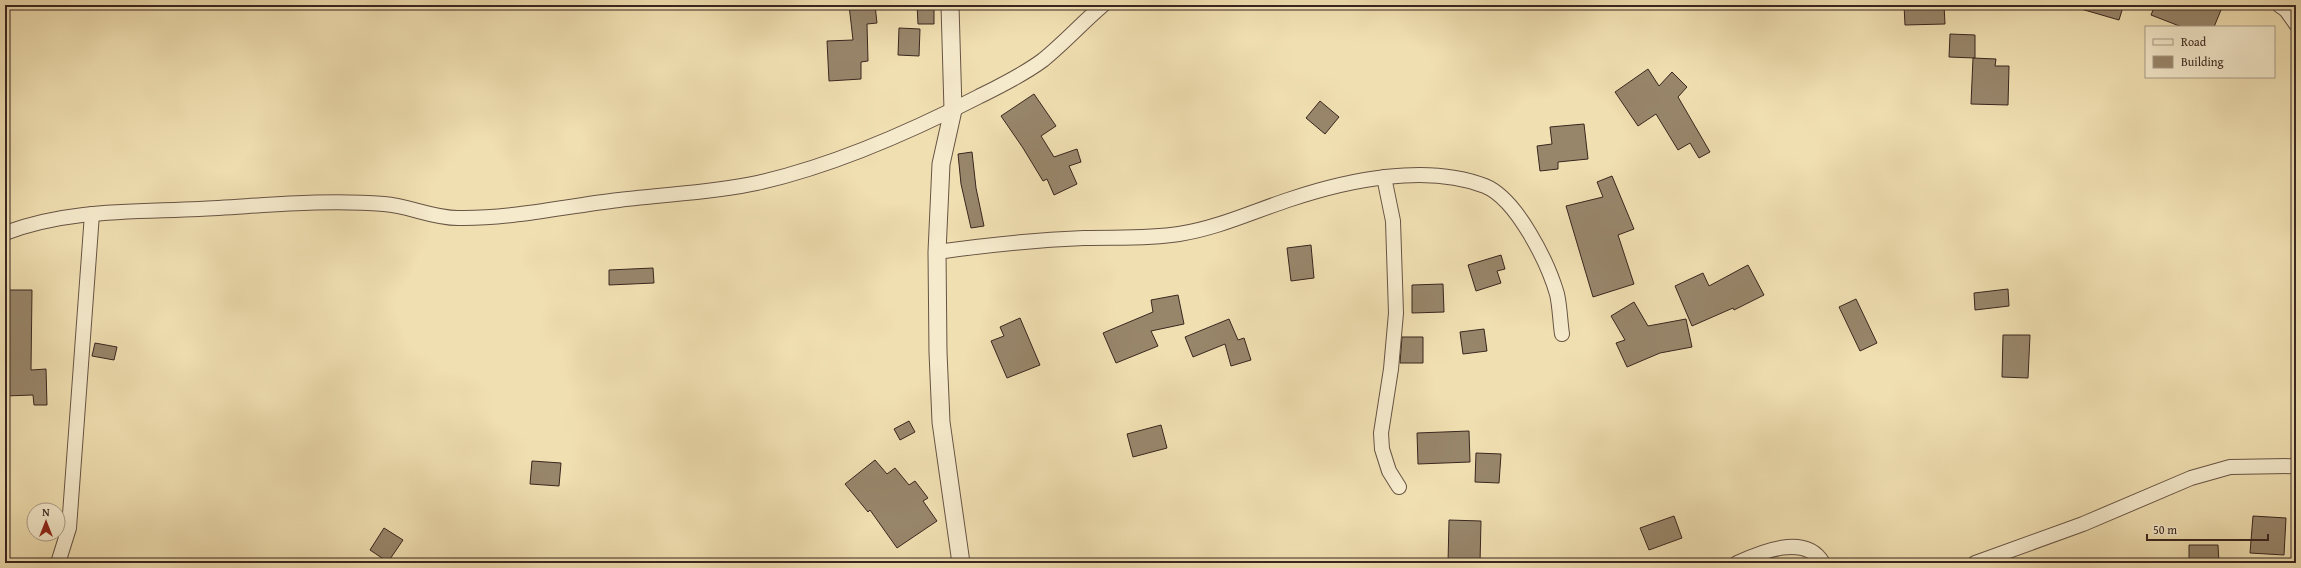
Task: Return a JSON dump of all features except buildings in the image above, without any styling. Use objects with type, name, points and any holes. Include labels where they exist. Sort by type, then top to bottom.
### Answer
[{"type":"street","points":[[950,5],[953,110],[941,164],[937,252],[941,422],[960,563]]},
{"type":"street","points":[[5,233],[28,224],[92,214],[325,202],[385,204],[404,207],[435,217],[459,218],[543,212],[619,200],[755,184],[803,171],[873,145],[953,110],[1010,81],[1042,60],[1102,5]]},
{"type":"street","points":[[2279,5],[2286,10],[2296,24]]},
{"type":"street","points":[[937,252],[1020,241],[1179,234],[1254,214],[1291,199],[1360,180],[1419,175],[1456,179],[1486,186],[1503,198],[1520,219],[1533,241],[1557,295],[1562,334]]},
{"type":"street","points":[[1384,177],[1393,221],[1396,313],[1391,369],[1380,433],[1382,448],[1389,471],[1399,487]]},
{"type":"street","points":[[58,563],[69,528],[92,214]]},
{"type":"street","points":[[1975,563],[2083,524],[2191,478],[2230,467],[2296,466]]},
{"type":"street","points":[[1737,563],[1774,549],[1790,547],[1807,549],[1820,558],[1823,563]]}]
